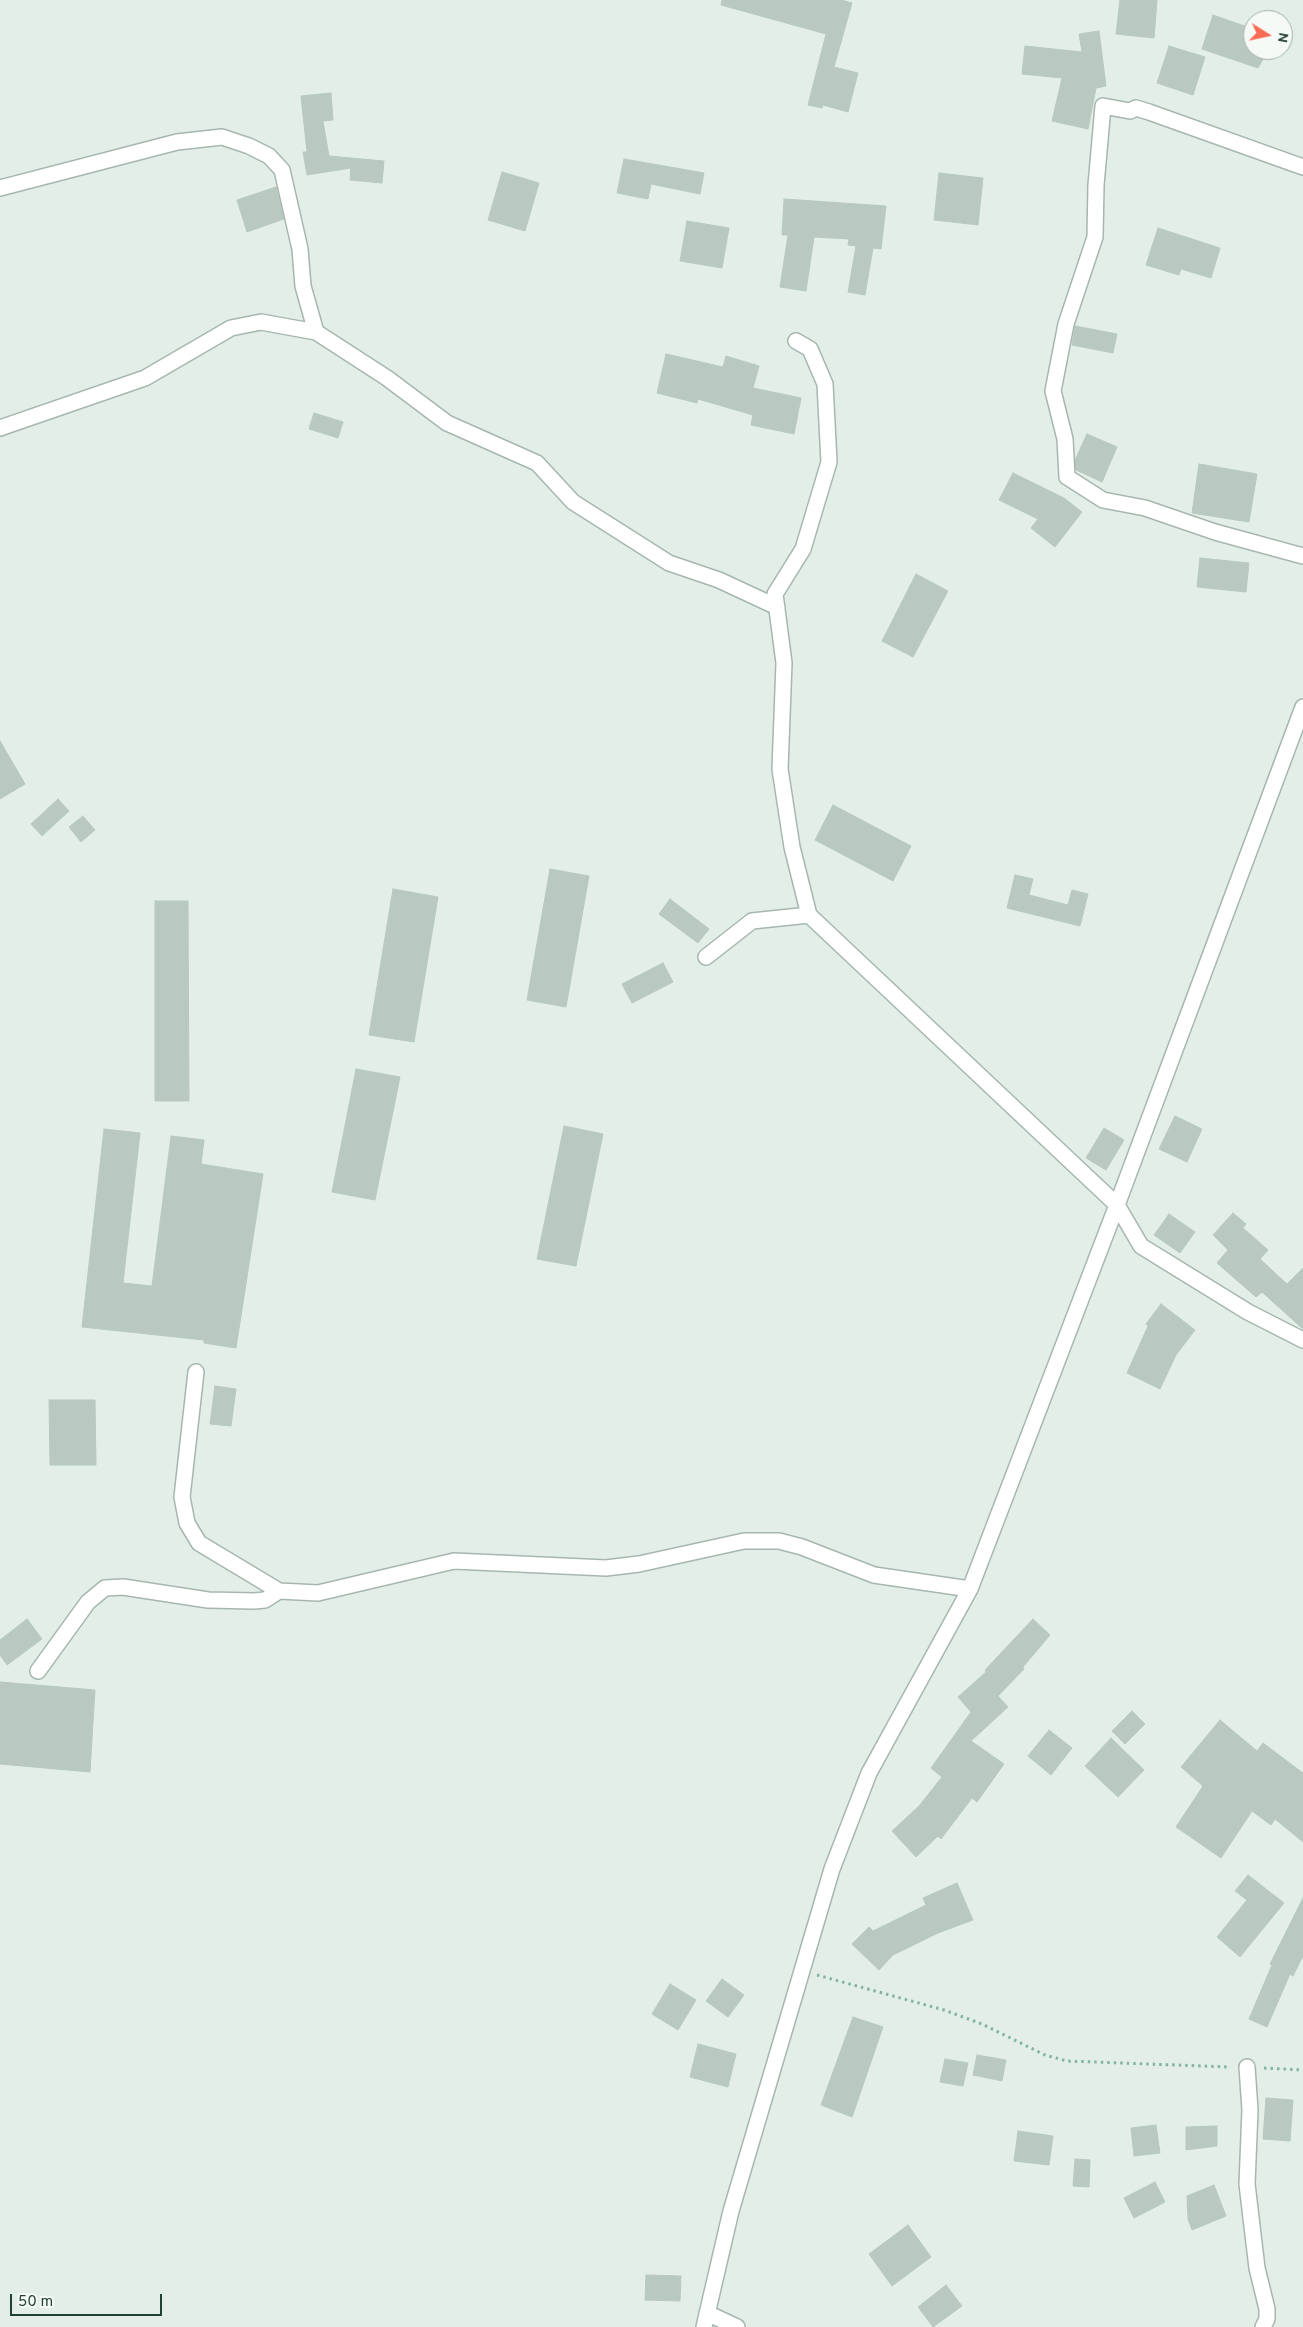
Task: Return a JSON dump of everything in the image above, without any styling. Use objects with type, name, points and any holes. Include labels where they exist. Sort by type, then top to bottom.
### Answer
[{"type":"street","points":[[1303,167],[1136,108],[1130,111],[1103,106],[1096,185],[1095,237],[1066,324],[1053,391],[1065,439],[1067,477],[1102,500],[1145,508],[1214,532],[1303,556]]},
{"type":"street","points":[[0,188],[177,142],[222,137],[249,146],[269,156],[282,170],[300,249],[303,286],[316,332]]},
{"type":"street","points":[[0,428],[145,378],[231,328],[261,322],[316,332],[387,378],[447,424],[537,463],[573,502],[669,563],[719,580],[777,607]]},
{"type":"street","points":[[796,341],[810,349],[825,384],[829,462],[803,549],[775,594],[784,663],[780,769],[792,847],[810,915],[1117,1205],[1142,1246],[1248,1312],[1303,1340]]},
{"type":"street","points":[[737,2327],[706,2320],[731,2211],[832,1869],[869,1773],[970,1589],[1117,1205],[1303,707]]},
{"type":"street","points":[[706,957],[752,921],[810,915]]},
{"type":"street","points":[[196,1372],[182,1497],[187,1523],[199,1543],[279,1591],[318,1592],[454,1561],[606,1568],[639,1564],[744,1541],[779,1541],[802,1547],[874,1574],[970,1589]]},
{"type":"street","points":[[38,1671],[88,1602],[105,1588],[123,1587],[208,1600],[254,1601],[265,1600],[279,1591]]},
{"type":"street","points":[[1247,2068],[1250,2110],[1247,2184],[1257,2268],[1267,2309],[1267,2319],[1264,2327]]},
{"type":"path","points":[[802,1970],[944,2010],[982,2024],[1046,2055],[1067,2061],[1303,2070]]},
{"type":"building","points":[[722,0],[841,0],[852,3],[834,67],[858,73],[848,112],[823,105],[822,108],[808,105],[826,34],[721,5]]},
{"type":"building","points":[[1120,0],[1157,0],[1154,38],[1116,34]]},
{"type":"building","points":[[1213,15],[1243,26],[1243,60],[1262,60],[1258,68],[1202,49]]},
{"type":"building","points":[[1099,31],[1106,86],[1096,88],[1088,129],[1052,121],[1062,78],[1022,74],[1025,46],[1082,52],[1079,34]]},
{"type":"building","points":[[1169,46],[1205,57],[1193,95],[1157,83]]},
{"type":"building","points":[[331,93],[333,120],[323,121],[329,156],[384,161],[382,183],[350,180],[351,168],[307,175],[303,152],[307,152],[301,96]]},
{"type":"building","points":[[624,159],[704,173],[700,194],[651,184],[648,199],[617,193]]},
{"type":"building","points":[[502,172],[539,183],[525,231],[488,220]]},
{"type":"building","points":[[939,173],[983,178],[978,225],[934,220]]},
{"type":"building","points":[[276,187],[284,219],[247,232],[237,200]]},
{"type":"building","points":[[784,199],[886,206],[881,249],[873,248],[865,295],[848,292],[856,246],[848,245],[849,239],[814,237],[806,291],[780,287],[788,235],[782,235]]},
{"type":"building","points":[[687,221],[729,228],[722,268],[680,261]]},
{"type":"building","points":[[1158,228],[1220,248],[1211,278],[1181,269],[1179,275],[1146,265]]},
{"type":"building","points":[[1075,326],[1117,334],[1113,353],[1072,345]]},
{"type":"building","points":[[666,354],[723,367],[726,356],[759,366],[753,388],[801,398],[794,434],[751,425],[753,415],[698,399],[697,403],[657,393]]},
{"type":"building","points":[[314,413],[343,422],[338,438],[309,429]]},
{"type":"building","points":[[1087,434],[1117,447],[1102,482],[1076,470],[1075,460]]},
{"type":"building","points":[[1199,464],[1257,474],[1249,522],[1192,513]]},
{"type":"building","points":[[1013,473],[1064,498],[1082,512],[1055,547],[1031,528],[1038,519],[999,500]]},
{"type":"building","points":[[1200,558],[1249,563],[1246,592],[1197,587]]},
{"type":"building","points":[[916,574],[948,591],[913,657],[882,641]]},
{"type":"building","points":[[0,741],[25,784],[0,799]]},
{"type":"building","points":[[58,799],[69,811],[42,836],[31,824]]},
{"type":"building","points":[[833,805],[911,846],[893,881],[815,840]]},
{"type":"building","points":[[83,816],[95,830],[81,842],[69,827]]},
{"type":"building","points":[[550,869],[589,876],[566,1007],[527,1000]]},
{"type":"building","points":[[1015,875],[1033,879],[1029,895],[1068,905],[1072,890],[1088,894],[1080,926],[1007,908]]},
{"type":"building","points":[[393,889],[438,897],[414,1042],[369,1035]]},
{"type":"building","points":[[670,899],[709,929],[698,943],[659,914]]},
{"type":"building","points":[[155,901],[188,901],[189,1101],[155,1101]]},
{"type":"building","points":[[663,963],[673,982],[632,1003],[622,984]]},
{"type":"building","points":[[356,1069],[400,1077],[375,1200],[332,1192]]},
{"type":"building","points":[[1175,1116],[1202,1129],[1187,1162],[1159,1149]]},
{"type":"building","points":[[564,1126],[603,1134],[576,1266],[537,1259]]},
{"type":"building","points":[[1104,1128],[1124,1140],[1106,1170],[1086,1158]]},
{"type":"building","points":[[104,1129],[140,1133],[123,1283],[152,1286],[171,1136],[204,1140],[201,1164],[263,1174],[236,1348],[204,1343],[204,1340],[82,1327]]},
{"type":"building","points":[[1233,1213],[1246,1224],[1243,1228],[1268,1250],[1260,1259],[1287,1284],[1303,1268],[1303,1329],[1262,1292],[1256,1297],[1217,1263],[1228,1250],[1213,1235]]},
{"type":"building","points":[[1169,1214],[1195,1232],[1180,1253],[1154,1235]]},
{"type":"building","points":[[1161,1304],[1195,1330],[1176,1355],[1160,1389],[1127,1373],[1148,1326],[1146,1324]]},
{"type":"building","points":[[215,1386],[236,1389],[231,1426],[210,1424]]},
{"type":"building","points":[[49,1400],[95,1400],[96,1465],[50,1465]]},
{"type":"building","points":[[27,1619],[42,1639],[7,1665],[0,1655],[0,1640]]},
{"type":"building","points":[[1033,1619],[1050,1635],[1023,1667],[1024,1669],[998,1696],[1008,1707],[971,1741],[1004,1764],[977,1802],[972,1798],[941,1839],[938,1836],[916,1857],[892,1831],[919,1806],[942,1777],[931,1768],[971,1712],[958,1697],[986,1672],[985,1670]]},
{"type":"building","points":[[0,1682],[95,1690],[90,1772],[0,1764]]},
{"type":"building","points":[[1132,1711],[1145,1724],[1125,1744],[1112,1731]]},
{"type":"building","points":[[1220,1720],[1257,1751],[1263,1743],[1303,1773],[1303,1842],[1275,1819],[1271,1825],[1252,1811],[1221,1858],[1176,1827],[1203,1786],[1181,1767]]},
{"type":"building","points":[[1049,1730],[1072,1748],[1051,1775],[1028,1756]]},
{"type":"building","points":[[1111,1738],[1144,1770],[1118,1797],[1085,1766]]},
{"type":"building","points":[[1248,1875],[1284,1903],[1240,1957],[1217,1937],[1247,1900],[1235,1891]]},
{"type":"building","points":[[957,1883],[973,1920],[938,1933],[893,1955],[879,1970],[852,1944],[869,1927],[873,1931],[926,1905],[923,1898]]},
{"type":"building","points":[[1303,1898],[1303,1956],[1293,1976],[1290,1974],[1267,2027],[1249,2019],[1272,1965],[1270,1964]]},
{"type":"building","points":[[722,1979],[744,1995],[728,2017],[706,2001]]},
{"type":"building","points":[[670,1984],[696,2000],[678,2030],[652,2014]]},
{"type":"building","points":[[853,2017],[883,2027],[852,2117],[821,2105]]},
{"type":"building","points":[[698,2044],[736,2054],[728,2087],[690,2077]]},
{"type":"building","points":[[977,2055],[1006,2060],[1002,2081],[973,2075]]},
{"type":"building","points":[[945,2059],[968,2063],[963,2086],[940,2082]]},
{"type":"building","points":[[1266,2098],[1293,2100],[1290,2141],[1263,2139]]},
{"type":"building","points":[[1156,2125],[1160,2153],[1134,2156],[1131,2128]]},
{"type":"building","points":[[1217,2126],[1217,2146],[1186,2150],[1186,2127]]},
{"type":"building","points":[[1018,2131],[1053,2136],[1049,2165],[1014,2161]]},
{"type":"building","points":[[1075,2159],[1090,2160],[1089,2187],[1073,2186]]},
{"type":"building","points":[[1155,2182],[1165,2202],[1134,2218],[1124,2198]]},
{"type":"building","points":[[1214,2185],[1226,2216],[1192,2230],[1188,2219],[1187,2196]]},
{"type":"building","points":[[908,2225],[931,2257],[892,2286],[869,2254]]},
{"type":"building","points":[[646,2275],[681,2276],[680,2301],[645,2300]]},
{"type":"building","points":[[946,2285],[962,2306],[933,2327],[918,2307]]}]
